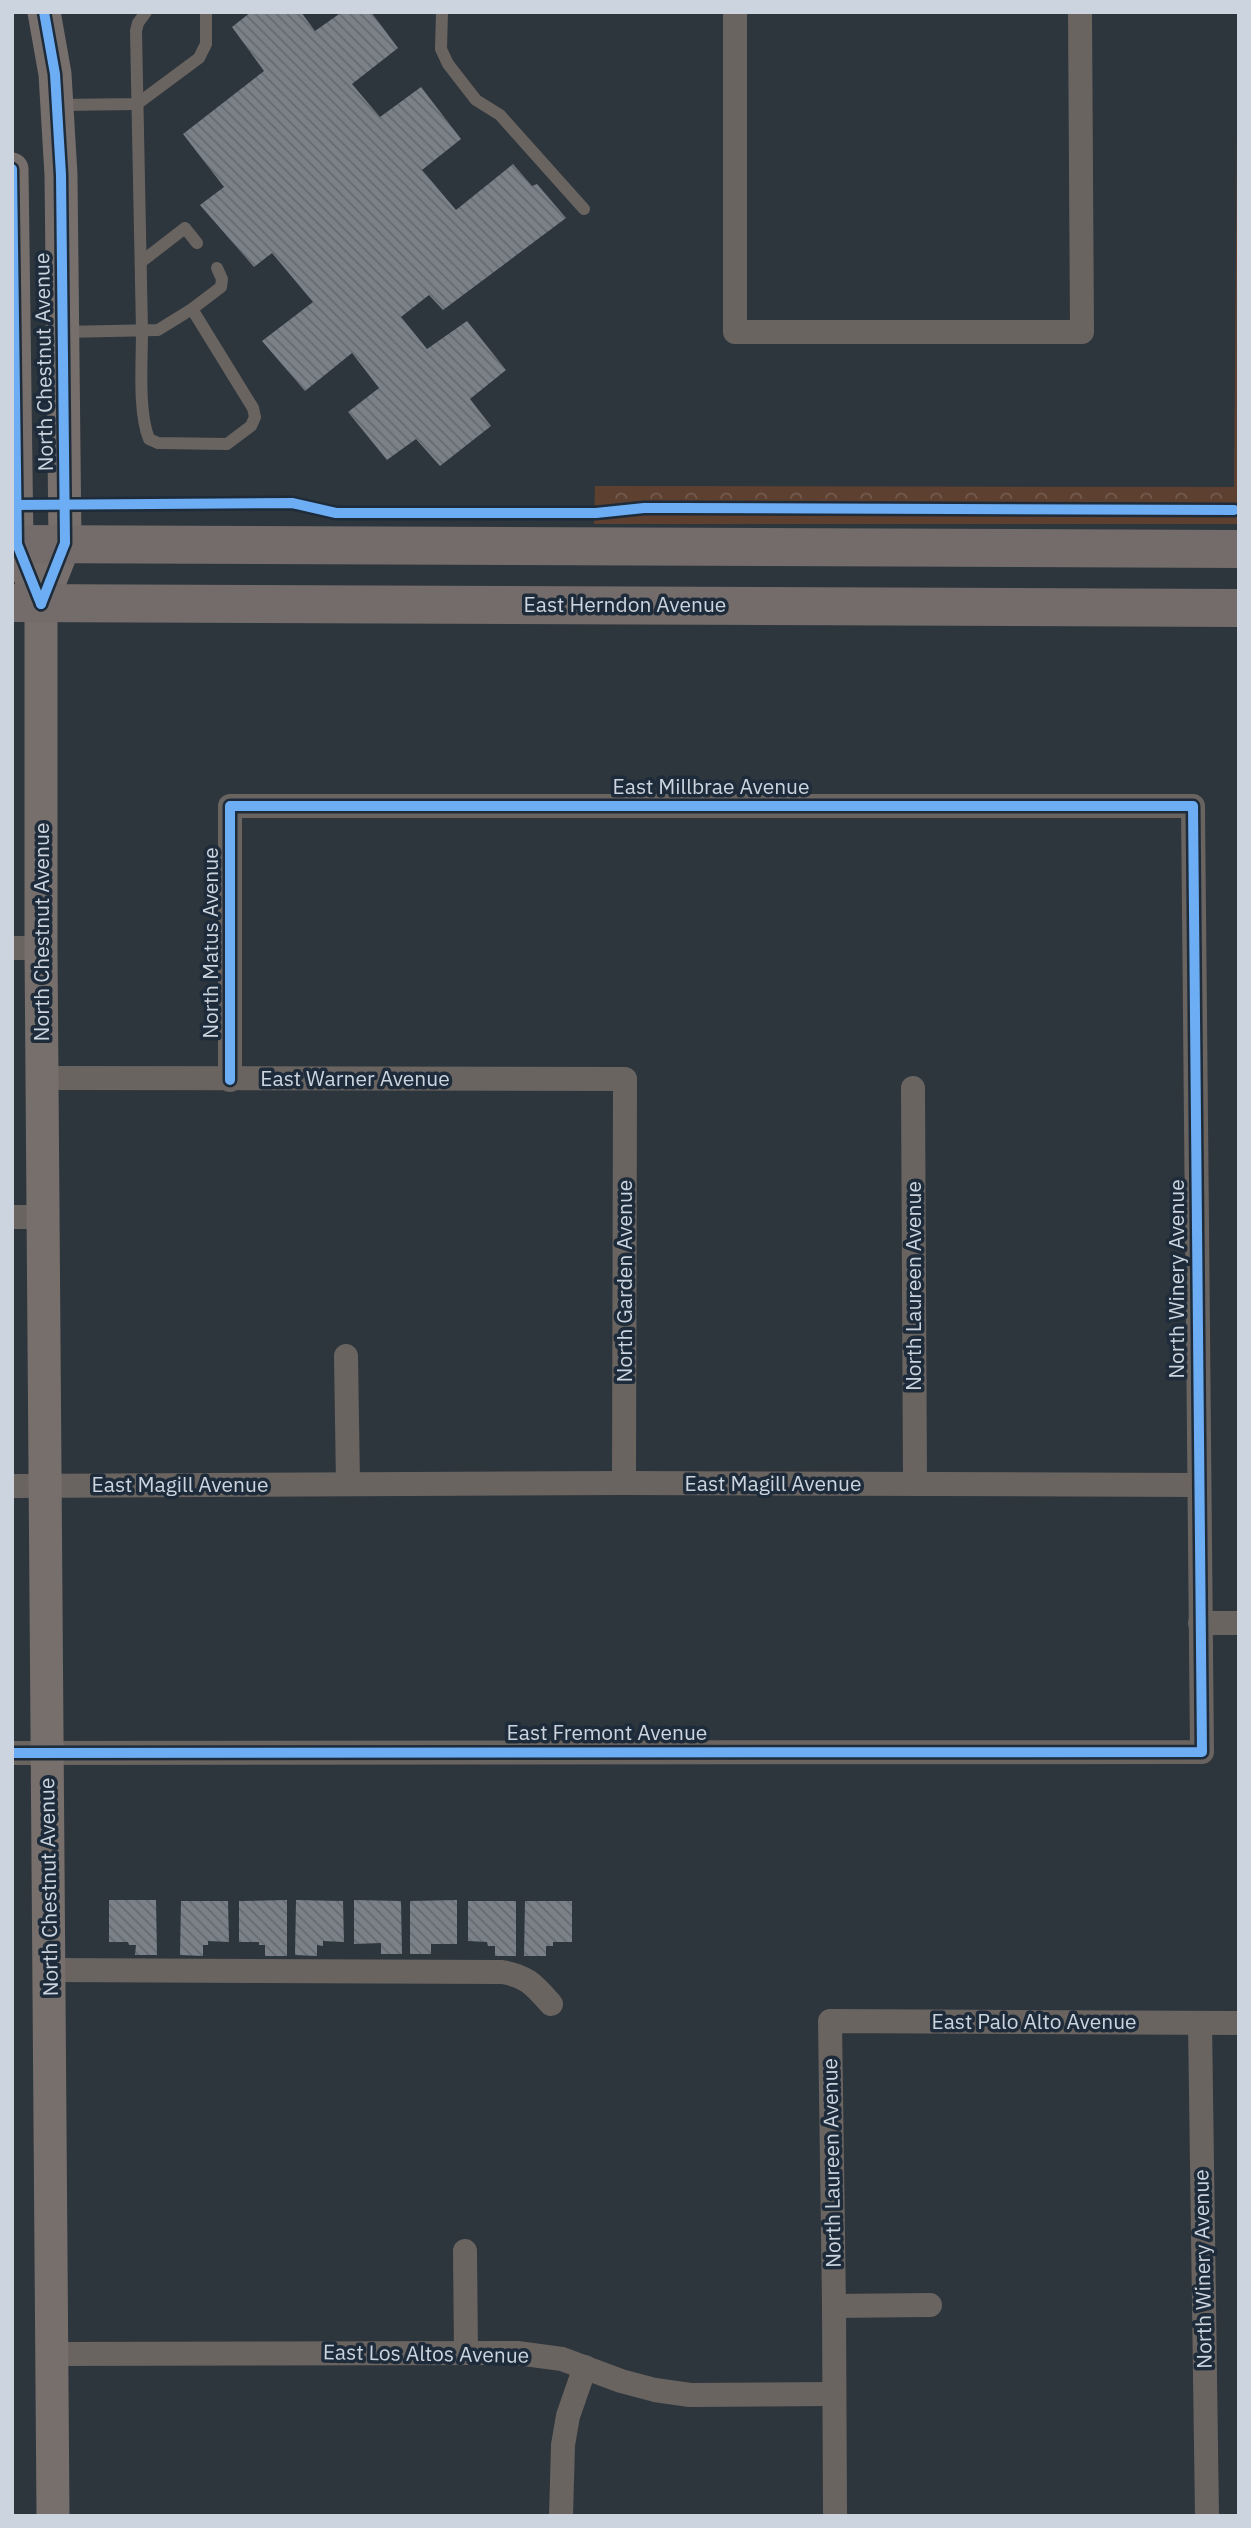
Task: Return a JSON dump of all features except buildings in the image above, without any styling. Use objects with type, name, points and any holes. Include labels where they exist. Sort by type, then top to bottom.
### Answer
[{"type":"main road","points":[[15,544],[1239,549]]},
{"type":"main road","name":"East Herndon Avenue","points":[[27,604],[1239,608]]},
{"type":"street","points":[[24,12],[37,87],[57,105]]},
{"type":"street","name":"North Chestnut Avenue","points":[[27,604],[65,543],[61,175],[55,74],[44,12]]},
{"type":"street","points":[[735,12],[736,332],[1082,332],[1080,12]]},
{"type":"street","name":"North Chestnut Avenue","points":[[12,169],[15,544],[27,604],[27,948],[43,1078],[28,1217],[46,1486],[54,2516]]},
{"type":"street","name":"East Millbrae Avenue","points":[[230,806],[1193,806]]},
{"type":"street","name":"North Matus Avenue","points":[[230,806],[230,1080]]},
{"type":"street","name":"North Winery Avenue","points":[[1193,806],[1202,1752]]},
{"type":"street","name":"East Warner Avenue","points":[[43,1078],[625,1079]]},
{"type":"street","name":"North Garden Avenue","points":[[624,1483],[625,1079]]},
{"type":"street","name":"North Laureen Avenue","points":[[913,1088],[915,1484]]},
{"type":"street","points":[[346,1356],[348,1484]]},
{"type":"street","name":"East Magill Avenue","points":[[12,1486],[624,1483],[1198,1485]]},
{"type":"street","points":[[1200,1623],[1239,1623]]},
{"type":"street","name":"East Fremont Avenue","points":[[12,1753],[1202,1752]]},
{"type":"street","points":[[50,1970],[502,1972],[519,1975],[551,2004]]},
{"type":"street","name":"North Laureen Avenue","points":[[830,2021],[835,2516]]},
{"type":"street","name":"East Palo Alto Avenue","points":[[830,2021],[1239,2023]]},
{"type":"street","name":"North Winery Avenue","points":[[1200,2023],[1207,2516]]},
{"type":"street","points":[[465,2251],[466,2352]]},
{"type":"street","points":[[834,2306],[930,2305]]},
{"type":"street","name":"East Los Altos Avenue","points":[[53,2354],[466,2352],[538,2355],[585,2367],[632,2384],[690,2395],[834,2394]]},
{"type":"street","points":[[561,2516],[563,2445],[568,2416],[585,2367]]},
{"type":"lane","points":[[146,12],[138,23],[136,32],[143,423],[149,439],[158,443],[227,444],[251,426],[256,417],[192,309]]},
{"type":"lane","points":[[57,105],[137,104],[199,58],[206,44],[206,12]]},
{"type":"lane","points":[[442,12],[441,49],[448,64],[476,100],[500,115],[584,209]]},
{"type":"lane","points":[[141,262],[185,228],[197,243]]},
{"type":"lane","points":[[63,332],[158,330],[221,287],[222,279],[217,268]]},
{"type":"green space","points":[[1238,12],[1239,524],[1234,524],[1234,487]]},
{"type":"green space","points":[[595,486],[1234,487],[1234,524],[594,524]]},
{"type":"cycle path","points":[[41,604],[65,543],[61,175],[55,74],[44,12]]},
{"type":"cycle path","points":[[12,169],[17,544],[41,604]]},
{"type":"cycle path","points":[[12,505],[292,503],[336,513],[596,513],[644,508],[1234,510]]},
{"type":"cycle path","points":[[12,1753],[1202,1752],[1193,806],[230,806],[230,1080]]}]
